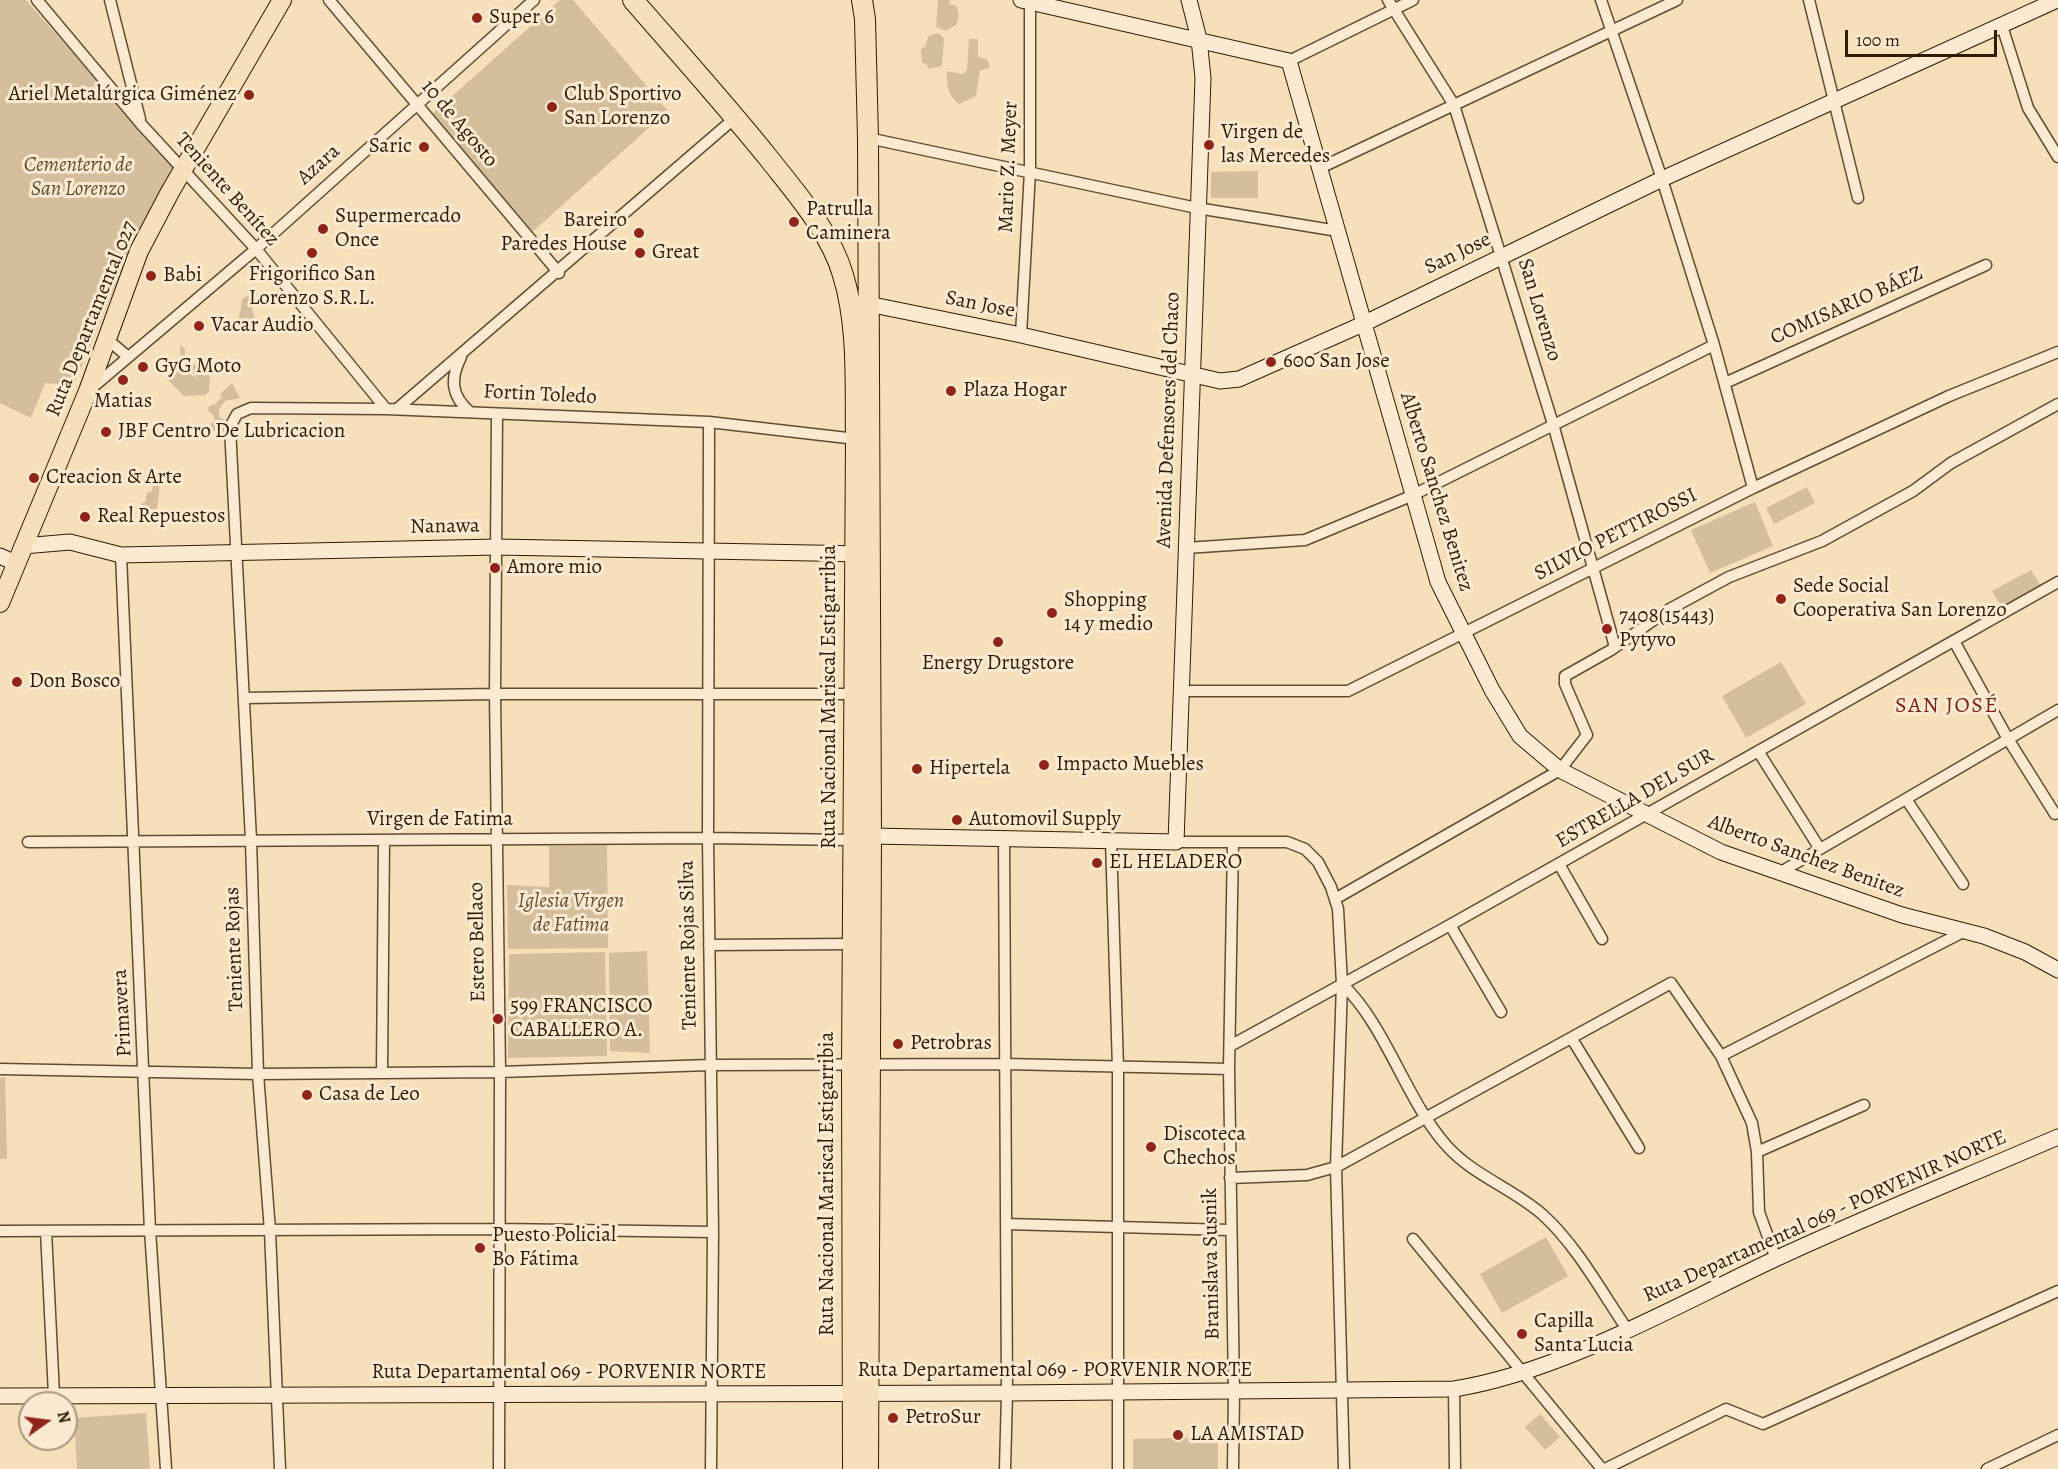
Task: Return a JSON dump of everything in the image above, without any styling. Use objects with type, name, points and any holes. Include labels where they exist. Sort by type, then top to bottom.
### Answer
[{"type":"highway","name":"Ruta Nacional Mariscal Estigarribia","points":[[633,0],[736,117],[792,187],[821,230],[859,305],[863,554],[860,1392],[853,1469]]},
{"type":"highway","points":[[859,305],[867,255],[868,138],[864,6]]},
{"type":"highway","points":[[839,264],[867,255]]},
{"type":"highway","name":"Ruta Nacional Mariscal Estigarribia","points":[[859,305],[855,369],[856,439],[863,554],[854,693],[862,838],[852,944],[860,1065]]},
{"type":"highway","name":"Ruta Nacional Mariscal Estigarribia","points":[[860,1392],[868,1469]]},
{"type":"main road","name":"Ruta Departamental 027","points":[[0,603],[13,555],[88,391],[140,251],[282,0]]},
{"type":"street","name":"Teniente Benítez","points":[[36,0],[141,124],[256,249],[392,409]]},
{"type":"street","points":[[110,0],[141,124]]},
{"type":"street","name":"10 de Agosto","points":[[329,0],[559,273]]},
{"type":"street","name":"Azara","points":[[88,391],[256,249],[534,0]]},
{"type":"street","name":"Avenida Defensores del Chaco","points":[[1176,842],[1203,78],[1199,39],[1189,0]]},
{"type":"street","name":"San Lorenzo","points":[[1388,0],[1396,9],[1454,105],[1553,424],[1615,648]]},
{"type":"street","points":[[1027,1],[1289,61],[1413,0]]},
{"type":"street","points":[[1601,0],[1662,179],[1714,345],[1753,488]]},
{"type":"street","points":[[1320,168],[1677,0]]},
{"type":"street","points":[[1809,0],[1858,198]]},
{"type":"street","name":"San Jose","points":[[859,305],[1021,335],[1220,381],[1239,379],[1363,324],[1662,179],[2058,0]]},
{"type":"street","name":"Mario Z. Meyer","points":[[1021,335],[1030,171],[1027,1]]},
{"type":"street","points":[[2002,26],[2028,108],[2058,157]]},
{"type":"street","name":"Alberto Sanchez Benitez","points":[[1289,61],[1411,496],[1438,582],[1491,690],[1521,736],[1560,770],[1721,852],[1902,915],[1965,931],[2025,952],[2058,970]]},
{"type":"street","points":[[392,409],[463,354],[559,273],[736,117]]},
{"type":"street","points":[[868,138],[1197,208],[1338,231]]},
{"type":"street","name":"COMISARIO BÁEZ","points":[[1725,383],[1986,265]]},
{"type":"street","points":[[107,339],[127,356]]},
{"type":"street","points":[[1186,548],[1305,540],[1411,496],[1714,345]]},
{"type":"street","name":"SILVIO PETTIROSSI","points":[[1180,691],[1348,691],[1753,488],[1949,396],[2058,352]]},
{"type":"street","points":[[463,354],[455,369],[454,384],[459,401],[470,412]]},
{"type":"street","points":[[1335,899],[1560,770],[1587,735],[1564,682],[1565,676],[1615,648],[1668,610],[1729,578],[1822,540],[1913,491],[1951,463],[2058,404]]},
{"type":"street","name":"Fortin Toledo","points":[[230,427],[237,414],[251,408],[392,409],[709,422],[856,439]]},
{"type":"street","name":"Estero Bellaco","points":[[497,414],[495,694],[500,1072],[499,1469]]},
{"type":"street","name":"Teniente Rojas Silva","points":[[709,422],[708,838],[713,1232],[711,1469]]},
{"type":"street","name":"Teniente Rojas","points":[[230,427],[251,840],[258,1074],[270,1231],[280,1469]]},
{"type":"street","name":"Nanawa","points":[[13,555],[70,542],[121,555],[497,547],[863,554]]},
{"type":"street","name":"Primavera","points":[[121,555],[145,1070],[150,1230],[166,1469]]},
{"type":"street","name":"ESTRELLA DEL SUR","points":[[1230,1046],[1559,864],[2058,582]]},
{"type":"street","points":[[1954,641],[2008,739],[2055,814]]},
{"type":"street","points":[[244,698],[709,692],[854,693]]},
{"type":"street","points":[[1779,873],[2058,710]]},
{"type":"street","points":[[1758,751],[1820,849]]},
{"type":"street","points":[[1906,799],[1963,884]]},
{"type":"street","points":[[1004,837],[1007,1394],[1005,1469]]},
{"type":"street","points":[[862,838],[1004,837],[1287,843],[1305,849],[1318,862],[1335,899],[1341,934],[1342,984],[1336,1167],[1344,1469]]},
{"type":"street","name":"Virgen de Fatima","points":[[28,842],[862,838]]},
{"type":"street","points":[[382,1072],[384,840]]},
{"type":"street","points":[[1112,840],[1118,1068],[1118,1469]]},
{"type":"street","name":"Branislava Susnik","points":[[1233,843],[1229,1069],[1233,1469]]},
{"type":"street","points":[[1559,864],[1602,939]]},
{"type":"street","points":[[1450,925],[1501,1011]]},
{"type":"street","points":[[1721,1056],[1965,931]]},
{"type":"street","points":[[709,945],[852,944]]},
{"type":"street","points":[[1230,1178],[1307,1175],[1336,1167],[1671,983],[1721,1056],[1752,1123],[1757,1152],[1760,1212],[1776,1259]]},
{"type":"street","points":[[1342,984],[1363,1010],[1427,1119],[1447,1146],[1543,1215],[1572,1250],[1627,1329]]},
{"type":"street","points":[[1572,1039],[1639,1148]]},
{"type":"street","points":[[0,1069],[145,1070],[258,1074],[500,1072],[710,1065],[1005,1064],[1229,1069]]},
{"type":"street","points":[[1757,1152],[1806,1133],[1864,1105]]},
{"type":"street","name":"Ruta Departamental 069 - PORVENIR NORTE","points":[[78,1395],[860,1392],[1007,1394],[1454,1389],[1492,1383],[1524,1373],[1627,1329],[1776,1259],[2058,1137]]},
{"type":"street","points":[[1006,1224],[1230,1230]]},
{"type":"street","points":[[0,1231],[500,1229],[713,1232]]},
{"type":"street","points":[[46,1231],[54,1391]]},
{"type":"street","points":[[1413,1239],[1603,1469],[1726,1409],[1763,1424],[2058,1291]]},
{"type":"street","points":[[1454,1389],[1455,1469]]},
{"type":"street","name":"Ruta Departamental 069 - PORVENIR NORTE","points":[[0,1396],[18,1396]]},
{"type":"street","points":[[1987,1469],[2058,1435]]},
{"type":"green space","name":"Cementerio de San Lorenzo","points":[[0,0],[26,0],[173,167],[132,246],[74,385],[45,383],[31,418],[0,403]]},
{"type":"green space","name":"Club Sportivo San Lorenzo","points":[[560,0],[573,0],[668,111],[531,233],[431,115]]},
{"type":"green space","points":[[938,0],[950,0],[949,4],[957,6],[959,16],[956,25],[946,31],[936,27]]},
{"type":"green space","points":[[938,33],[944,38],[942,66],[928,69],[928,66],[922,62],[921,49],[926,46],[928,36]]},
{"type":"green space","points":[[969,39],[978,39],[978,57],[987,59],[990,67],[980,71],[976,96],[959,104],[952,98],[948,89],[947,71],[963,74],[967,70]]},
{"type":"green space","points":[[1258,171],[1258,198],[1211,198],[1211,172]]},
{"type":"green space","points":[[249,295],[254,297],[252,310],[256,320],[244,332],[239,330],[236,324],[242,299]]},
{"type":"green space","points":[[180,345],[185,349],[185,357],[188,358],[186,372],[198,379],[190,369],[192,364],[201,366],[204,363],[210,377],[209,392],[205,395],[184,396],[165,377],[171,365],[177,360],[179,364],[181,363]]},
{"type":"green space","points":[[232,383],[240,398],[225,401],[219,409],[219,417],[228,421],[227,426],[198,436],[197,425],[205,428],[215,421],[213,415],[208,411],[209,406],[222,397],[220,394]]},
{"type":"green space","points":[[153,480],[160,482],[157,510],[146,510],[141,525],[139,511],[142,503],[145,502],[147,493],[152,491]]},
{"type":"green space","points":[[1807,487],[1815,503],[1774,524],[1766,508]]},
{"type":"green space","points":[[1755,502],[1773,546],[1710,573],[1691,530]]},
{"type":"green space","points":[[2031,570],[2042,588],[2003,610],[1992,591]]},
{"type":"green space","points":[[1781,662],[1806,704],[1746,738],[1722,696]]},
{"type":"green space","name":"Iglesia Virgen de Fatima","points":[[607,845],[608,948],[508,949],[507,885],[549,887],[549,846]]},
{"type":"green space","points":[[647,951],[650,1053],[610,1051],[609,953]]},
{"type":"green space","points":[[605,952],[607,1056],[508,1058],[509,954]]},
{"type":"green space","points":[[5,1077],[7,1159],[0,1159],[0,1078]]},
{"type":"green space","points":[[1546,1237],[1568,1276],[1502,1313],[1480,1274]]},
{"type":"green space","points":[[146,1413],[150,1469],[77,1469],[78,1418]]},
{"type":"green space","points":[[1540,1414],[1560,1437],[1545,1450],[1525,1427]]},
{"type":"green space","points":[[1218,1437],[1218,1469],[1133,1469],[1133,1439]]},
{"type":"place","name":"Super 6","points":[[477,18]]},
{"type":"place","name":"Ariel Metalúrgica Giménez","points":[[249,95]]},
{"type":"place","name":"Club Sportivo San Lorenzo","points":[[552,107]]},
{"type":"place","name":"Virgen de las Mercedes","points":[[1209,145]]},
{"type":"place","name":"Saric","points":[[424,147]]},
{"type":"place","name":"Patrulla Caminera","points":[[794,222]]},
{"type":"place","name":"Supermercado Once","points":[[323,229]]},
{"type":"place","name":"Bareiro Paredes House","points":[[639,233]]},
{"type":"place","name":"Frigorifico San Lorenzo S.R.L.","points":[[312,253]]},
{"type":"place","name":"Great","points":[[640,253]]},
{"type":"place","name":"Babi","points":[[151,276]]},
{"type":"place","name":"Vacar Audio","points":[[199,326]]},
{"type":"place","name":"600 San Jose","points":[[1271,362]]},
{"type":"place","name":"GyG Moto","points":[[143,367]]},
{"type":"place","name":"Matias","points":[[123,380]]},
{"type":"place","name":"Plaza Hogar","points":[[951,391]]},
{"type":"place","name":"JBF Centro De Lubricacion","points":[[106,432]]},
{"type":"place","name":"Creacion & Arte","points":[[34,478]]},
{"type":"place","name":"Real Repuestos","points":[[85,517]]},
{"type":"place","name":"Amore mio","points":[[495,568]]},
{"type":"place","name":"Sede Social Cooperativa San Lorenzo","points":[[1781,599]]},
{"type":"place","name":"Shopping 14 y medio","points":[[1052,613]]},
{"type":"place","name":"7408(15443) Pytyvo","points":[[1607,629]]},
{"type":"place","name":"Energy Drugstore","points":[[998,642]]},
{"type":"place","name":"Don Bosco","points":[[17,682]]},
{"type":"place","name":"Impacto Muebles","points":[[1044,765]]},
{"type":"place","name":"Hipertela","points":[[917,769]]},
{"type":"place","name":"Automovil Supply","points":[[957,820]]},
{"type":"place","name":"EL HELADERO","points":[[1097,863]]},
{"type":"place","name":"599 FRANCISCO CABALLERO A.","points":[[498,1019]]},
{"type":"place","name":"Petrobras","points":[[898,1044]]},
{"type":"place","name":"Casa de Leo","points":[[307,1095]]},
{"type":"place","name":"Discoteca Chechos","points":[[1151,1147]]},
{"type":"place","name":"Puesto Policial Bo Fátima","points":[[480,1248]]},
{"type":"place","name":"Capilla Santa Lucia","points":[[1522,1334]]},
{"type":"place","name":"PetroSur","points":[[893,1418]]},
{"type":"place","name":"LA AMISTAD","points":[[1178,1435]]},
{"type":"district","name":"SAN JOSÉ","points":[[1947,707]]}]
